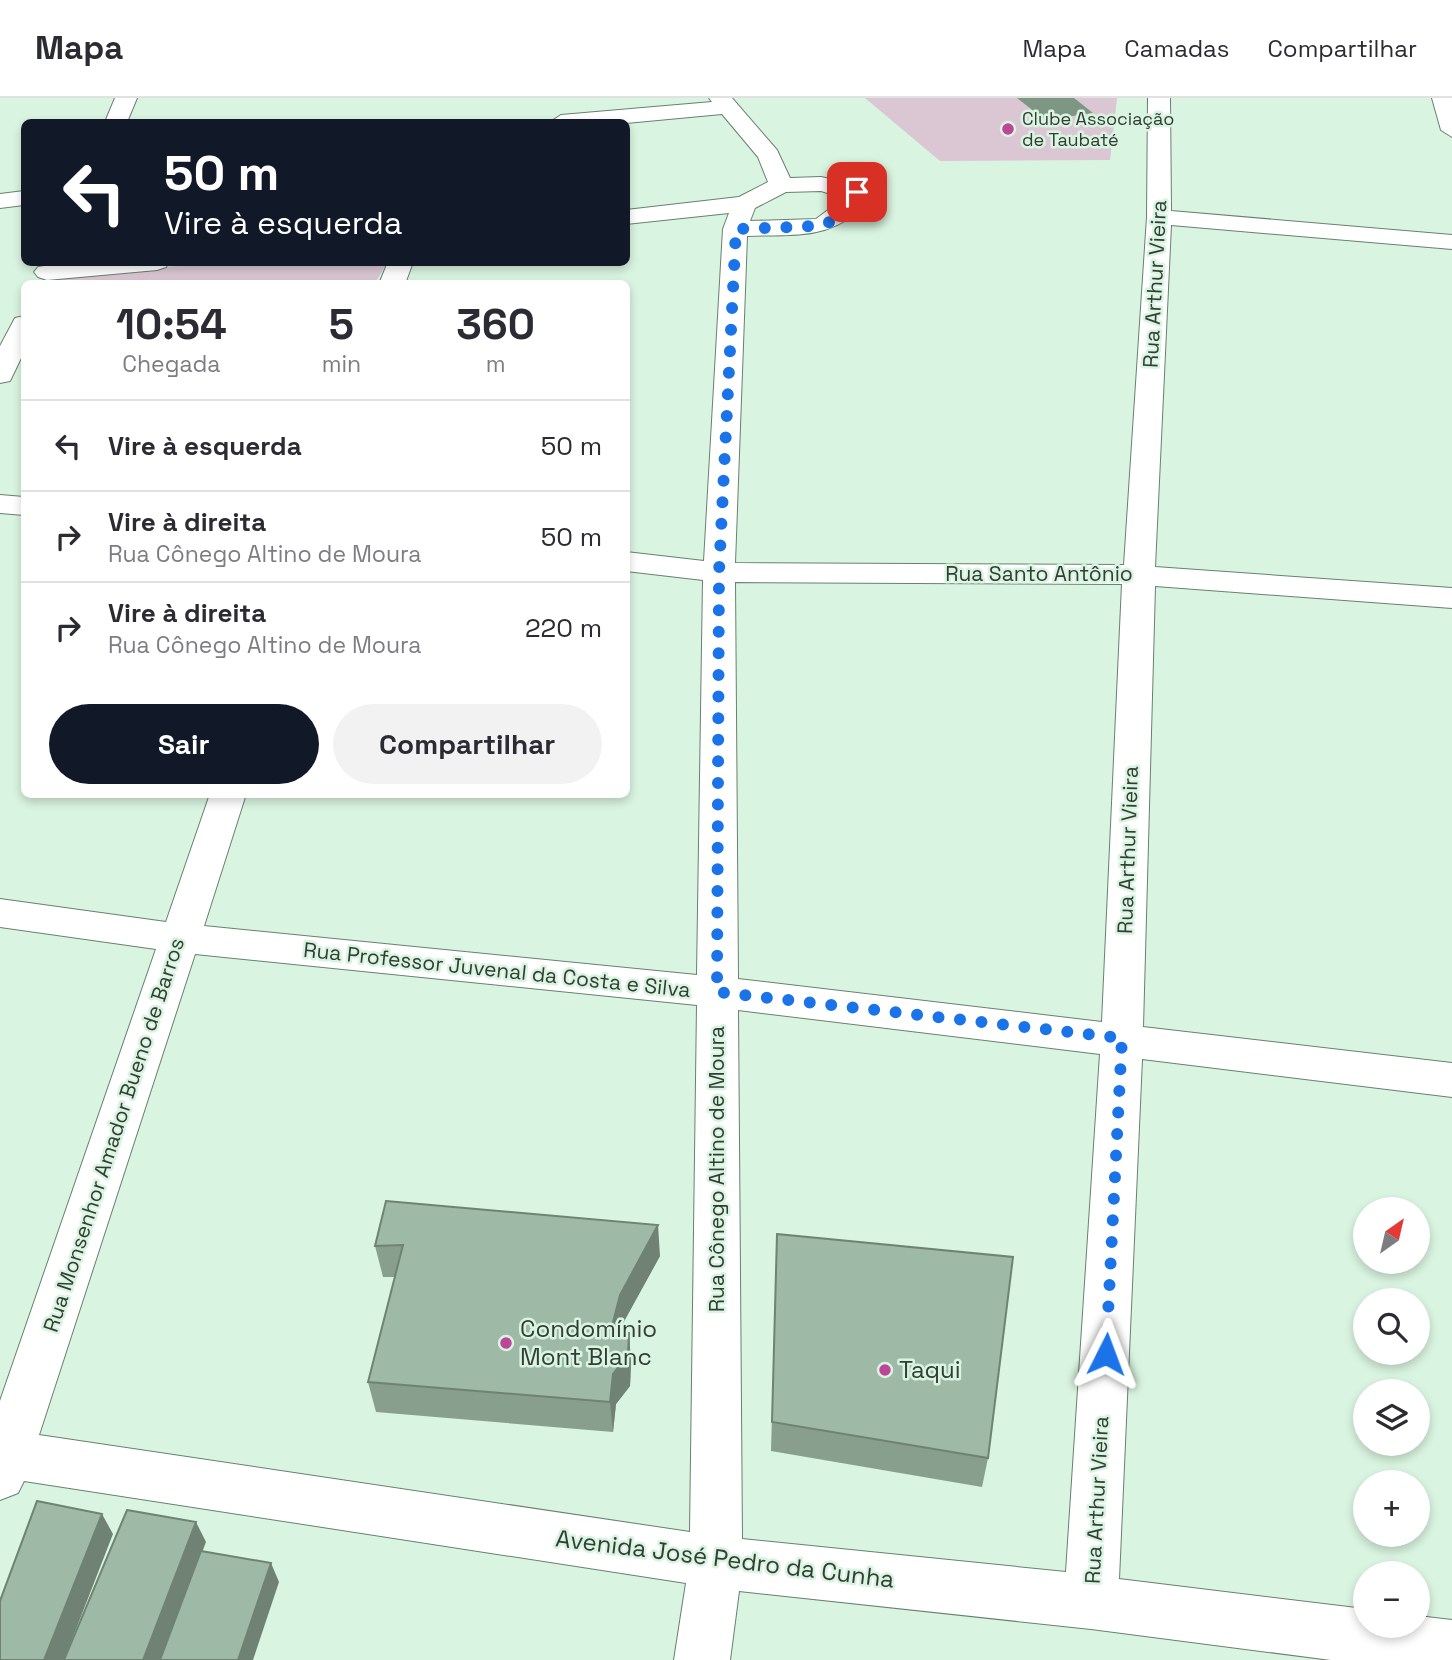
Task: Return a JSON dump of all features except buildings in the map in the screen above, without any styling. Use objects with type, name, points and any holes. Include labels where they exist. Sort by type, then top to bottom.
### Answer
[{"type":"street","points":[[117,119],[126,98]]},
{"type":"street","name":"Rua Arthur Vieira","points":[[1091,1602],[1122,1038],[1140,575],[1159,217],[1159,98]]},
{"type":"street","points":[[1443,98],[1452,130]]},
{"type":"street","points":[[587,119],[724,103],[769,155],[780,185]]},
{"type":"street","points":[[630,217],[740,217],[818,226],[830,222],[856,200],[857,192],[821,184],[780,185],[740,217]]},
{"type":"street","points":[[0,201],[21,198]]},
{"type":"street","name":"Rua Cônego Altino de Moura","points":[[702,1660],[716,1562],[719,572],[740,217]]},
{"type":"street","points":[[1159,217],[1452,242]]},
{"type":"street","points":[[47,273],[117,266]]},
{"type":"street","points":[[0,375],[21,330]]},
{"type":"street","points":[[0,504],[21,506]]},
{"type":"street","name":"Rua Santo Antônio","points":[[630,561],[719,572],[1140,575],[1452,598]]},
{"type":"street","name":"Rua Monsenhor Amador Bueno de Barros","points":[[3,1461],[227,798]]},
{"type":"street","name":"Rua Professor Juvenal da Costa e Silva","points":[[0,913],[179,938],[717,992],[1122,1038],[1452,1080]]},
{"type":"street","name":"Avenida José Pedro da Cunha","points":[[3,1461],[716,1562],[1091,1602],[1452,1648]]},
{"type":"shaded area","name":"Clube Associação de Taubaté","points":[[865,98],[1117,98],[1110,160],[940,161]]},
{"type":"shaded area","points":[[1017,98],[1074,98],[1093,113],[1045,120]]},
{"type":"shaded area","points":[[178,266],[385,266],[377,280],[58,280],[60,275]]},
{"type":"place","name":"Clube Associação de Taubaté","points":[[1008,129]]},
{"type":"place","name":"Condomínio Mont Blanc","points":[[506,1343]]},
{"type":"place","name":"Taqui","points":[[885,1370]]},
{"type":"route","points":[[857,192],[856,200],[830,222],[818,226],[736,229],[719,572],[717,992],[1122,1038],[1106,1354]]}]
